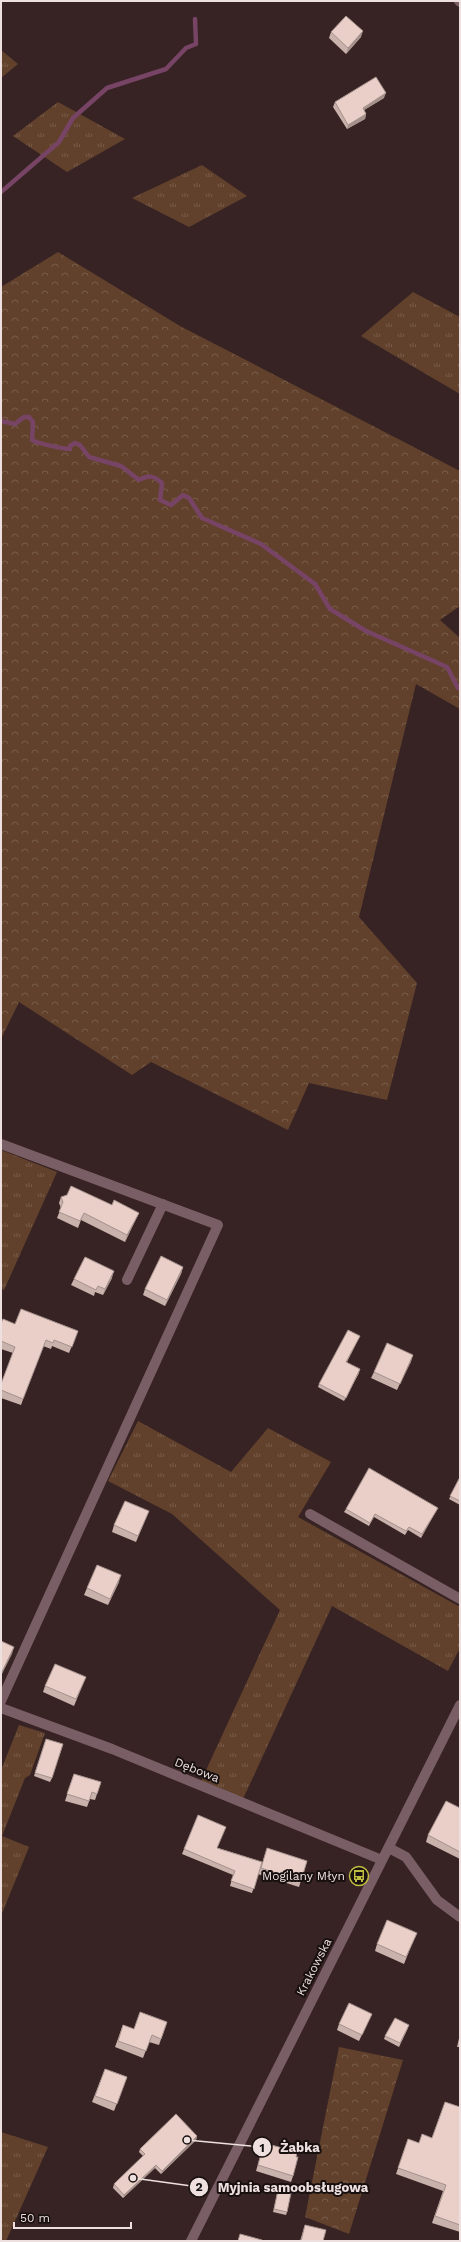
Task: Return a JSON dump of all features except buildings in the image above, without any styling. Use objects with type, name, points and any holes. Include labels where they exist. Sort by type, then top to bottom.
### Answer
[{"type":"street","points":[[1,1144],[218,1225],[1,1701]]},
{"type":"street","points":[[127,1280],[163,1204]]},
{"type":"street","points":[[310,1514],[460,1599]]},
{"type":"street","name":"Krakowska","points":[[191,2241],[460,1705]]},
{"type":"street","name":"Dębowa","points":[[1,1708],[112,1749],[382,1860]]},
{"type":"street","points":[[389,1848],[406,1857],[437,1900],[460,1917]]},
{"type":"green space","points":[[1,50],[18,64],[1,78]]},
{"type":"green space","points":[[58,102],[125,139],[67,172],[13,136]]},
{"type":"green space","points":[[202,165],[247,196],[189,227],[132,198]]},
{"type":"green space","points":[[58,252],[180,326],[460,471],[460,606],[440,620],[460,638],[460,709],[416,684],[359,917],[417,983],[387,1100],[309,1083],[288,1130],[151,1062],[132,1075],[19,1002],[1,1039],[1,287]]},
{"type":"green space","points":[[413,292],[460,317],[460,394],[361,336]]},
{"type":"green space","points":[[1,1150],[57,1172],[4,1290],[1,1289]]},
{"type":"green space","points":[[138,1421],[231,1472],[268,1428],[331,1462],[298,1517],[460,1607],[460,1648],[448,1671],[332,1606],[243,1799],[201,1781],[280,1610],[172,1514],[108,1481]]},
{"type":"green space","points":[[19,1725],[45,1733],[30,1775],[25,1778],[2,1836],[29,1847],[1,1916],[1,1770]]},
{"type":"green space","points":[[339,2047],[403,2060],[349,2234],[305,2217]]},
{"type":"green space","points":[[1,2132],[48,2147],[6,2241],[1,2241]]},
{"type":"waterway","points":[[1,192],[59,142],[73,118],[107,88],[166,69],[186,48],[196,44],[195,19]]},
{"type":"waterway","points":[[1,421],[15,424],[24,417],[29,417],[33,422],[32,440],[50,446],[70,449],[70,446],[75,443],[80,445],[89,457],[121,466],[139,480],[146,477],[156,478],[162,483],[160,500],[171,505],[183,495],[189,498],[202,518],[261,544],[315,584],[330,609],[366,631],[447,667],[458,688],[460,688]]},
{"type":"place","name":"Mogilany Młyn","points":[[359,1876]]},
{"type":"place","name":"Żabka","points":[[187,2140]]},
{"type":"place","name":"Myjnia samoobsługowa","points":[[133,2178]]}]
